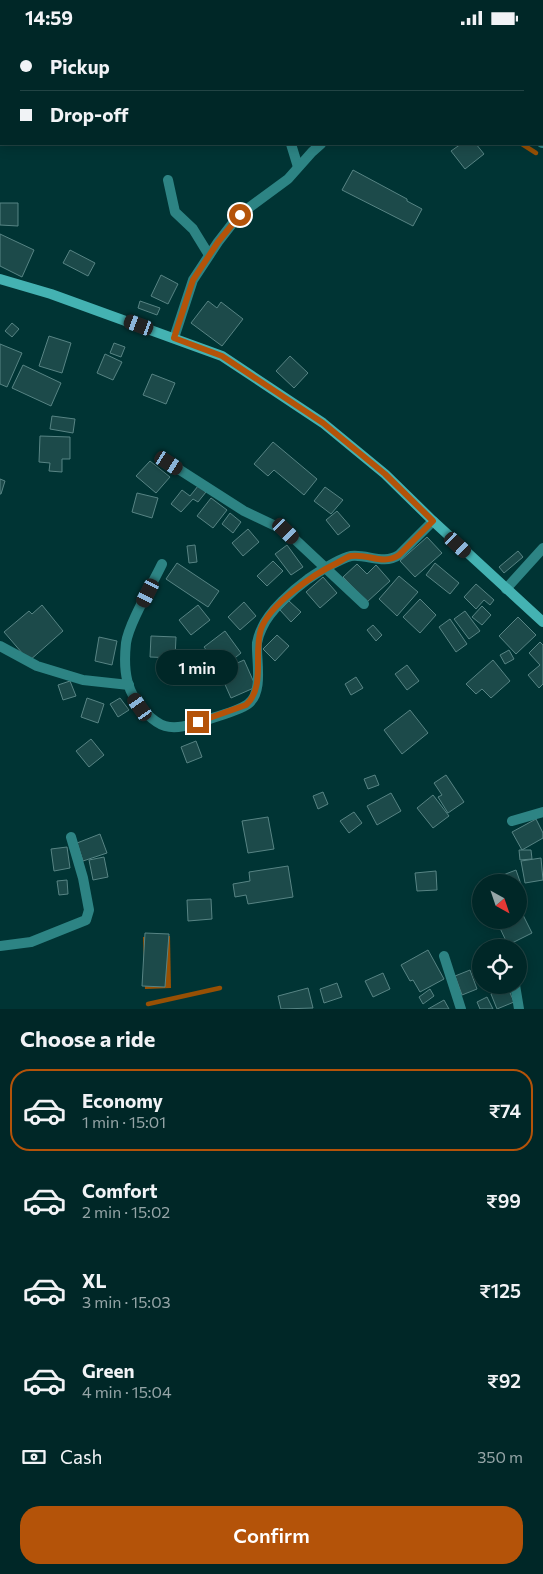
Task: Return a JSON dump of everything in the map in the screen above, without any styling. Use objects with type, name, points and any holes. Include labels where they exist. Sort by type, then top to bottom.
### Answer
[{"type":"main road","points":[[0,279],[51,294],[222,356],[323,423],[385,474],[543,622]]},
{"type":"street","points":[[291,145],[298,167]]},
{"type":"street","points":[[174,338],[193,280],[218,242],[240,215],[288,179],[320,145]]},
{"type":"street","points":[[168,180],[175,212],[193,229],[209,255]]},
{"type":"street","points":[[169,463],[244,511],[286,531],[364,604]]},
{"type":"street","points":[[162,565],[133,622],[126,641],[125,662],[127,679],[132,695],[150,717],[164,726],[182,727],[213,718],[246,705],[252,700],[256,692],[257,643],[262,627],[273,611],[307,580],[350,556],[364,556],[377,560],[393,559],[433,521]]},
{"type":"street","points":[[506,589],[543,548]]},
{"type":"street","points":[[0,646],[37,666],[84,680],[129,685]]},
{"type":"street","points":[[512,821],[543,812]]},
{"type":"street","points":[[0,946],[31,941],[86,920],[89,910],[83,878],[71,837]]},
{"type":"street","points":[[444,956],[461,1009]]},
{"type":"street","points":[[516,994],[519,1009]]},
{"type":"shaded area","points":[[170,936],[171,988],[145,989],[143,937]]},
{"type":"building","points":[[460,145],[477,145],[484,154],[465,169],[451,151]]},
{"type":"building","points":[[353,170],[422,209],[413,226],[342,190]]},
{"type":"building","points":[[0,203],[18,203],[18,226],[0,225]]},
{"type":"building","points":[[0,234],[34,250],[22,277],[0,266]]},
{"type":"building","points":[[70,250],[95,263],[88,276],[63,263]]},
{"type":"building","points":[[161,275],[178,284],[168,304],[151,296]]},
{"type":"building","points":[[140,301],[160,308],[157,315],[138,308]]},
{"type":"building","points":[[208,301],[217,308],[221,302],[243,319],[222,346],[191,323]]},
{"type":"building","points":[[12,323],[19,329],[12,337],[5,331]]},
{"type":"building","points":[[49,336],[71,343],[62,373],[39,366]]},
{"type":"building","points":[[114,343],[125,347],[121,357],[110,353]]},
{"type":"building","points":[[0,344],[22,353],[7,387],[0,384]]},
{"type":"building","points":[[105,354],[122,362],[113,380],[97,373]]},
{"type":"building","points":[[290,356],[308,373],[294,388],[276,371]]},
{"type":"building","points":[[23,365],[61,383],[51,406],[12,388]]},
{"type":"building","points":[[152,374],[175,383],[166,404],[143,395]]},
{"type":"building","points":[[52,416],[75,419],[73,433],[50,429]]},
{"type":"building","points":[[40,436],[70,437],[70,459],[62,459],[62,472],[49,471],[50,463],[39,462]]},
{"type":"building","points":[[273,442],[317,479],[304,495],[274,470],[268,476],[254,464]]},
{"type":"building","points":[[150,461],[170,477],[156,493],[136,476]]},
{"type":"building","points":[[0,479],[5,481],[1,494],[0,494]]},
{"type":"building","points":[[198,486],[206,492],[198,502],[193,499],[181,512],[171,504],[182,490],[190,496]]},
{"type":"building","points":[[325,487],[343,500],[331,514],[314,501]]},
{"type":"building","points":[[137,493],[158,498],[152,518],[132,512]]},
{"type":"building","points":[[211,498],[227,510],[213,528],[197,516]]},
{"type":"building","points":[[337,511],[350,526],[338,535],[326,520]]},
{"type":"building","points":[[230,513],[241,522],[233,533],[222,524]]},
{"type":"building","points":[[248,529],[259,542],[243,556],[232,543]]},
{"type":"building","points":[[427,537],[442,553],[415,577],[400,561]]},
{"type":"building","points":[[195,545],[197,562],[189,563],[187,546]]},
{"type":"building","points":[[287,545],[303,567],[291,575],[275,554]]},
{"type":"building","points":[[518,551],[523,557],[504,573],[499,567]]},
{"type":"building","points":[[273,561],[283,571],[267,586],[257,576]]},
{"type":"building","points":[[177,563],[219,591],[208,607],[166,579]]},
{"type":"building","points":[[435,563],[459,583],[450,594],[426,575]]},
{"type":"building","points":[[357,564],[367,574],[376,565],[390,581],[367,602],[343,577]]},
{"type":"building","points":[[399,576],[418,592],[397,616],[379,599]]},
{"type":"building","points":[[323,577],[337,593],[320,608],[306,592]]},
{"type":"building","points":[[476,584],[494,600],[490,605],[484,600],[476,609],[464,597]]},
{"type":"building","points":[[420,599],[436,615],[420,633],[403,617]]},
{"type":"building","points":[[289,601],[301,612],[291,622],[280,610]]},
{"type":"building","points":[[244,602],[256,616],[240,630],[228,617]]},
{"type":"building","points":[[42,605],[63,631],[29,661],[4,632],[29,611],[32,614]]},
{"type":"building","points":[[198,605],[210,620],[191,635],[179,620]]},
{"type":"building","points":[[482,606],[491,615],[482,625],[472,617]]},
{"type":"building","points":[[465,611],[480,631],[469,639],[454,619]]},
{"type":"building","points":[[518,617],[536,635],[516,654],[499,636]]},
{"type":"building","points":[[450,619],[467,644],[456,652],[439,627]]},
{"type":"building","points":[[373,625],[382,635],[376,641],[367,630]]},
{"type":"building","points":[[225,631],[241,653],[221,669],[204,647]]},
{"type":"building","points":[[277,635],[289,646],[275,661],[263,649]]},
{"type":"building","points":[[151,636],[176,637],[175,658],[150,657]]},
{"type":"building","points":[[99,637],[117,641],[112,665],[95,661]]},
{"type":"building","points":[[540,642],[543,645],[543,684],[539,688],[528,675],[540,665],[529,653]]},
{"type":"building","points":[[509,650],[514,659],[505,664],[500,655]]},
{"type":"building","points":[[244,660],[256,687],[231,698],[219,671]]},
{"type":"building","points":[[493,660],[510,681],[491,698],[482,689],[476,694],[466,684]]},
{"type":"building","points":[[407,665],[419,681],[407,690],[395,674]]},
{"type":"building","points":[[356,677],[363,688],[351,695],[345,684]]},
{"type":"building","points":[[70,681],[76,696],[63,700],[58,685]]},
{"type":"building","points":[[87,698],[104,704],[98,723],[81,717]]},
{"type":"building","points":[[120,698],[129,710],[118,717],[110,704]]},
{"type":"building","points":[[410,710],[428,733],[402,754],[384,730]]},
{"type":"building","points":[[91,739],[104,755],[89,767],[76,751]]},
{"type":"building","points":[[196,741],[202,757],[187,763],[181,747]]},
{"type":"building","points":[[375,775],[379,785],[368,789],[364,779]]},
{"type":"building","points":[[446,775],[464,802],[448,813],[438,797],[442,795],[434,783]]},
{"type":"building","points":[[323,792],[328,804],[318,809],[313,796]]},
{"type":"building","points":[[391,793],[401,811],[377,825],[367,806]]},
{"type":"building","points":[[433,795],[449,816],[433,828],[417,808]]},
{"type":"building","points":[[354,812],[362,823],[349,833],[340,821]]},
{"type":"building","points":[[268,817],[274,849],[248,853],[242,821]]},
{"type":"building","points":[[536,819],[543,833],[543,838],[522,850],[512,832]]},
{"type":"building","points":[[100,834],[107,853],[83,861],[77,843]]},
{"type":"building","points":[[67,847],[70,868],[54,871],[51,849]]},
{"type":"building","points":[[519,850],[531,850],[532,859],[520,860]]},
{"type":"building","points":[[104,857],[108,877],[93,880],[89,860]]},
{"type":"building","points":[[541,858],[543,880],[528,882],[528,874],[523,874],[521,861]]},
{"type":"building","points":[[288,866],[293,897],[248,904],[246,895],[235,897],[233,884],[250,881],[249,872]]},
{"type":"building","points":[[516,870],[517,874],[506,874]]},
{"type":"building","points":[[436,871],[437,890],[417,891],[415,873]]},
{"type":"building","points":[[67,880],[68,894],[59,895],[57,881]]},
{"type":"building","points":[[211,899],[212,919],[188,921],[187,900]]},
{"type":"building","points":[[528,925],[532,933],[520,939],[505,939],[500,929],[528,929]]},
{"type":"building","points":[[145,933],[169,934],[165,987],[142,986]]},
{"type":"building","points":[[428,950],[444,979],[420,992],[413,980],[410,981],[401,965]]},
{"type":"building","points":[[470,970],[472,991],[462,995],[455,976]]},
{"type":"building","points":[[383,973],[390,989],[373,997],[365,981]]},
{"type":"building","points":[[337,983],[342,997],[324,1003],[320,989]]},
{"type":"building","points":[[308,988],[313,1008],[281,1009],[278,996]]},
{"type":"building","points":[[430,989],[434,996],[423,1004],[419,997]]},
{"type":"building","points":[[491,994],[511,994],[514,1002],[497,1009]]},
{"type":"building","points":[[487,997],[493,1009],[480,1009],[477,1002]]},
{"type":"building","points":[[444,1000],[449,1009],[428,1009]]},
{"type":"waterway","points":[[524,145],[536,153]]},
{"type":"waterway","points":[[148,1004],[220,988]]},
{"type":"route","points":[[198,722],[246,705],[252,700],[256,692],[258,672],[257,643],[262,627],[273,611],[307,580],[350,556],[364,556],[377,560],[393,559],[433,521],[385,474],[323,423],[222,356],[174,338],[193,280],[218,242],[240,215]]}]
